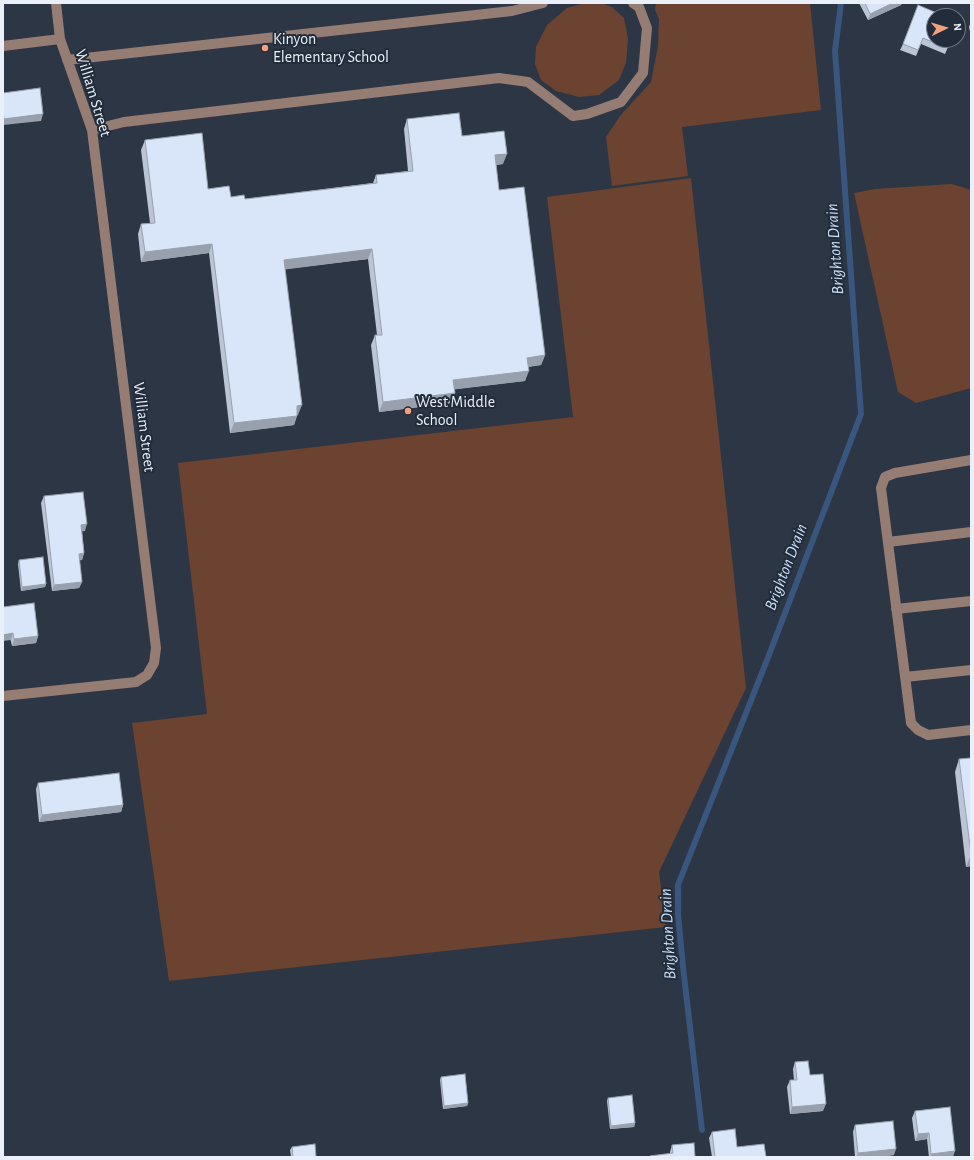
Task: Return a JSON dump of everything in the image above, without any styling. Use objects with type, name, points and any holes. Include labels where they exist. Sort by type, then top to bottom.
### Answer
[{"type":"street","name":"William Street","points":[[3,696],[136,682],[148,675],[154,663],[156,648],[92,130],[60,39],[56,3]]},
{"type":"street","points":[[67,60],[512,11],[542,3]]},
{"type":"street","points":[[92,130],[124,122],[499,78],[528,82],[573,116],[587,114],[620,102],[643,73],[647,28],[639,8],[633,3]]},
{"type":"street","points":[[3,46],[60,39]]},
{"type":"street","points":[[971,460],[895,473],[884,477],[881,488],[911,723],[918,730],[928,735],[971,730]]},
{"type":"street","points":[[888,542],[971,532]]},
{"type":"street","points":[[896,609],[971,600]]},
{"type":"street","points":[[905,677],[971,670]]},
{"type":"shaded area","points":[[585,3],[600,3],[612,7],[624,18],[628,39],[626,63],[619,80],[599,95],[579,97],[556,91],[541,80],[535,64],[536,47],[547,25],[567,8]]},
{"type":"shaded area","points":[[656,3],[810,3],[821,110],[682,127],[688,176],[612,186],[606,137],[620,116],[651,82],[658,46],[659,19],[655,10]]},
{"type":"shaded area","points":[[691,178],[746,688],[659,872],[666,927],[169,981],[132,723],[207,714],[178,463],[573,417],[547,197]]},
{"type":"shaded area","points":[[952,184],[971,190],[971,388],[916,403],[898,392],[854,193],[875,189]]},
{"type":"building","points":[[865,3],[893,3],[870,14]]},
{"type":"building","points":[[918,5],[926,8],[926,39],[923,38],[918,50],[903,44]]},
{"type":"building","points":[[40,88],[43,114],[4,119],[3,93]]},
{"type":"building","name":"West Middle School","points":[[459,113],[462,136],[504,131],[507,154],[495,155],[499,190],[524,187],[545,355],[527,358],[529,371],[453,380],[455,393],[383,402],[375,335],[382,335],[372,249],[284,260],[302,405],[297,406],[297,416],[234,423],[212,244],[145,252],[141,224],[155,223],[145,140],[202,133],[208,189],[229,186],[231,197],[244,195],[245,199],[377,183],[376,175],[413,171],[407,119]]},
{"type":"building","points":[[83,492],[87,524],[81,525],[84,553],[79,554],[82,582],[54,585],[44,496]]},
{"type":"building","points":[[43,557],[46,584],[22,587],[19,560]]},
{"type":"building","points":[[34,603],[38,636],[14,639],[13,633],[3,635],[3,607]]},
{"type":"building","points":[[971,758],[971,854],[959,759]]},
{"type":"building","points":[[119,773],[123,805],[42,815],[38,783]]},
{"type":"building","points":[[808,1061],[810,1075],[823,1074],[826,1104],[792,1107],[790,1080],[797,1080],[795,1062]]},
{"type":"building","points":[[465,1074],[468,1103],[444,1106],[441,1077]]},
{"type":"building","points":[[632,1095],[635,1123],[611,1126],[608,1098]]},
{"type":"building","points":[[950,1107],[955,1151],[931,1154],[929,1133],[918,1134],[915,1111]]},
{"type":"building","points":[[893,1121],[896,1149],[858,1153],[855,1125]]},
{"type":"building","points":[[735,1129],[737,1147],[764,1144],[766,1157],[715,1157],[712,1132]]},
{"type":"building","points":[[694,1143],[695,1157],[650,1157],[673,1153],[672,1145]]},
{"type":"building","points":[[315,1144],[316,1157],[293,1157],[292,1147]]},
{"type":"waterway","name":"Brighton Drain","points":[[702,1130],[683,967],[678,914],[678,885],[769,655],[861,414],[835,51],[841,3]]},
{"type":"place","name":"Kinyon Elementary School","points":[[265,48]]},
{"type":"place","name":"West Middle School","points":[[408,411]]}]
